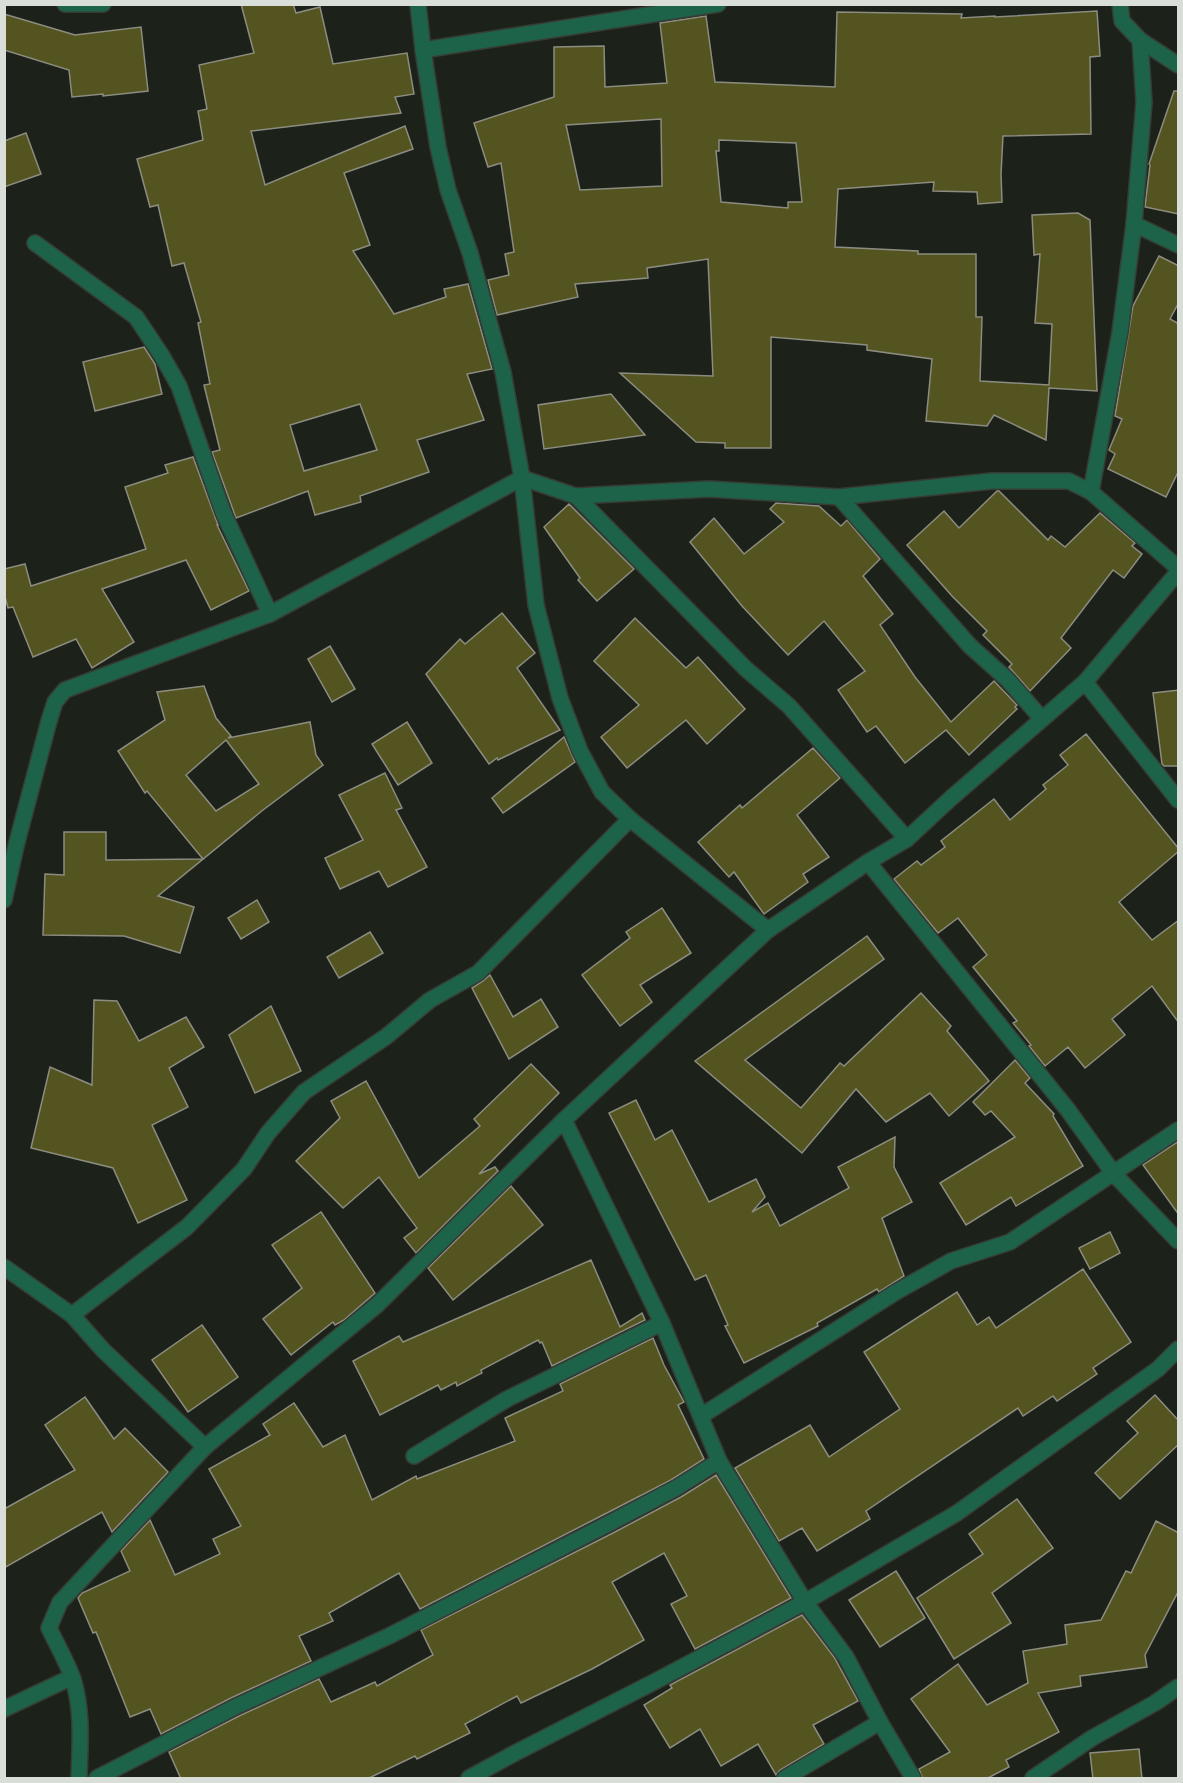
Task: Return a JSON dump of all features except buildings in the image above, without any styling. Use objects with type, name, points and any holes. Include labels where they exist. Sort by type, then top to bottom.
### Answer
[{"type":"street","points":[[65,4],[103,4]]},
{"type":"street","points":[[418,4],[438,147],[448,190],[470,254],[503,372],[522,478],[536,605],[560,698],[580,751],[602,792],[630,819],[768,930]]},
{"type":"street","points":[[423,50],[718,4]]},
{"type":"street","points":[[1120,4],[1122,21],[1140,40],[1179,65]]},
{"type":"street","points":[[1091,492],[1120,332],[1134,224],[1144,102],[1140,40]]},
{"type":"street","points":[[1134,224],[1179,245]]},
{"type":"street","points":[[35,243],[136,317],[162,356],[179,386],[223,512],[270,614]]},
{"type":"street","points":[[4,900],[49,722],[59,695],[65,690],[270,614],[522,478],[576,496],[709,489],[839,497],[992,481],[1069,481],[1091,492],[1179,570],[1085,682],[950,799],[908,839],[868,862],[768,930],[564,1120],[377,1305],[205,1447],[60,1602],[49,1628],[72,1677],[78,1698],[79,1779]]},
{"type":"street","points":[[576,496],[746,669],[789,706],[908,839]]},
{"type":"street","points":[[839,497],[970,646],[1008,680],[1042,719]]},
{"type":"street","points":[[1085,682],[1179,800]]},
{"type":"street","points":[[72,1315],[187,1227],[244,1169],[268,1133],[304,1092],[387,1036],[430,1000],[478,973],[630,819]]},
{"type":"street","points":[[868,862],[1068,1110],[1114,1174],[1179,1241]]},
{"type":"street","points":[[564,1120],[662,1323],[719,1461],[805,1602],[846,1657],[913,1779]]},
{"type":"street","points":[[701,1416],[896,1292],[951,1262],[1010,1242],[1179,1130]]},
{"type":"street","points":[[4,1266],[72,1315],[104,1350],[205,1447]]},
{"type":"street","points":[[414,1456],[507,1399],[662,1323]]},
{"type":"street","points":[[469,1779],[805,1602],[957,1513],[1158,1369],[1179,1349]]},
{"type":"street","points":[[97,1779],[235,1707],[389,1636],[676,1488],[719,1461]]},
{"type":"street","points":[[4,1709],[72,1677]]},
{"type":"street","points":[[1033,1779],[1092,1738],[1179,1687]]},
{"type":"street","points":[[785,1779],[880,1722]]}]
